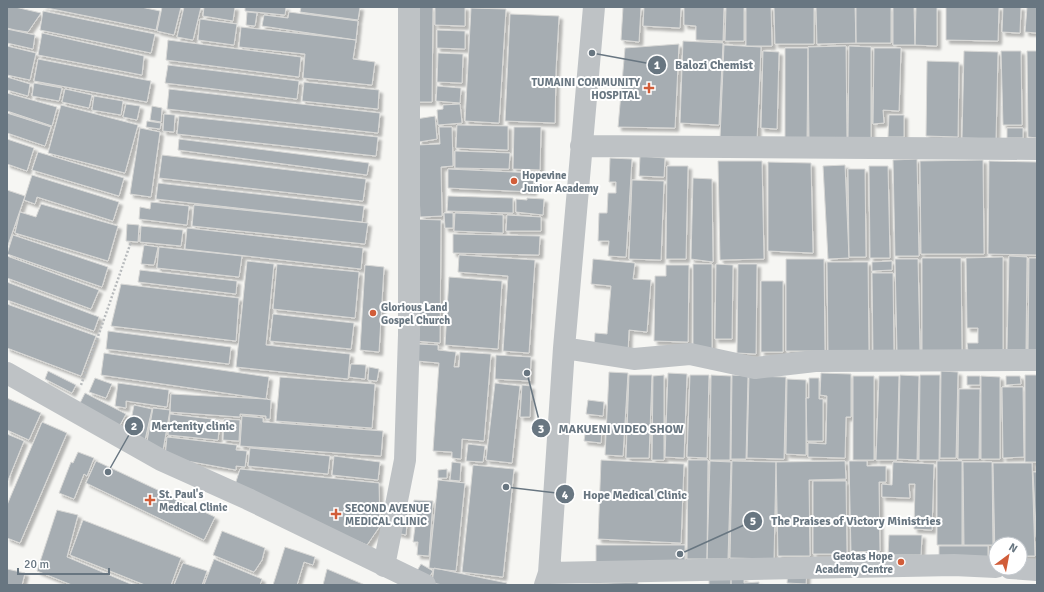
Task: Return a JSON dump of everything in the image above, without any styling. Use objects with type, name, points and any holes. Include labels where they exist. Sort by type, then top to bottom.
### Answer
[{"type":"street","points":[[384,566],[405,460],[409,336],[410,7]]},
{"type":"street","points":[[594,7],[564,348],[547,579],[954,565],[988,567]]},
{"type":"street","points":[[581,146],[1037,149]]},
{"type":"street","points":[[564,348],[634,360],[690,354],[755,368],[815,361],[1037,360]]},
{"type":"street","points":[[7,373],[161,460],[248,499],[424,585]]},
{"type":"path","points":[[72,410],[131,242]]},
{"type":"building","points":[[7,7],[15,7],[41,13],[28,32],[15,30],[7,28]]},
{"type":"building","points":[[42,7],[141,7],[160,11],[156,30]]},
{"type":"building","points":[[162,7],[181,7],[174,35],[157,31]]},
{"type":"building","points":[[184,7],[201,7],[193,40],[177,37]]},
{"type":"building","points":[[204,7],[235,7],[233,21],[203,16]]},
{"type":"building","points":[[245,7],[286,7],[285,15],[245,11]]},
{"type":"building","points":[[301,7],[360,7],[358,20],[300,12]]},
{"type":"building","points":[[415,7],[433,7],[432,102],[414,102]]},
{"type":"building","points":[[435,7],[465,7],[465,26],[435,25]]},
{"type":"building","points":[[623,7],[641,7],[639,42],[621,40]]},
{"type":"building","points":[[644,7],[681,7],[680,28],[643,26]]},
{"type":"building","points":[[684,7],[724,7],[723,41],[696,40],[696,26],[684,25]]},
{"type":"building","points":[[726,7],[744,7],[744,41],[725,41]]},
{"type":"building","points":[[746,7],[771,7],[772,46],[746,46]]},
{"type":"building","points":[[774,7],[814,7],[814,44],[775,44]]},
{"type":"building","points":[[816,7],[855,7],[856,43],[817,44]]},
{"type":"building","points":[[856,7],[891,7],[891,43],[856,43]]},
{"type":"building","points":[[893,7],[914,7],[915,45],[893,45]]},
{"type":"building","points":[[916,7],[937,7],[937,46],[915,45]]},
{"type":"building","points":[[946,7],[999,7],[998,41],[946,40]]},
{"type":"building","points":[[1003,7],[1021,7],[1020,33],[1002,32]]},
{"type":"building","points":[[1027,7],[1037,7],[1037,33],[1025,32]]},
{"type":"building","points":[[471,8],[506,9],[499,123],[465,121]]},
{"type":"building","points":[[43,11],[155,34],[151,53],[40,30]]},
{"type":"building","points":[[247,12],[257,13],[255,26],[246,25]]},
{"type":"building","points":[[289,12],[358,21],[356,40],[262,26],[264,15],[288,18]]},
{"type":"building","points":[[510,14],[559,16],[555,123],[505,121]]},
{"type":"building","points":[[200,19],[237,24],[234,45],[198,40]]},
{"type":"building","points":[[241,27],[356,40],[353,59],[375,62],[372,85],[303,78],[305,54],[239,47]]},
{"type":"building","points":[[7,29],[35,35],[33,49],[7,43]]},
{"type":"building","points":[[437,30],[465,31],[465,49],[437,48]]},
{"type":"building","points":[[42,33],[144,56],[142,75],[38,55]]},
{"type":"building","points":[[168,40],[301,57],[299,77],[166,60]]},
{"type":"building","points":[[683,41],[723,43],[719,125],[680,123]]},
{"type":"building","name":"TUMAINI COMMUNITY HOSPITAL","points":[[679,44],[675,128],[618,127],[625,48]]},
{"type":"building","points":[[724,45],[761,47],[757,140],[720,138]]},
{"type":"building","points":[[7,46],[36,53],[30,80],[7,75]]},
{"type":"building","points":[[846,46],[847,140],[809,140],[808,47]]},
{"type":"building","points":[[849,46],[871,47],[871,138],[848,138]]},
{"type":"building","points":[[785,48],[808,48],[807,140],[785,140]]},
{"type":"building","points":[[874,48],[901,48],[899,111],[883,110],[884,123],[873,124]]},
{"type":"building","points":[[763,51],[779,52],[777,129],[761,128]]},
{"type":"building","points":[[964,51],[998,52],[996,139],[962,138]]},
{"type":"building","points":[[1001,51],[1021,51],[1022,125],[1003,125]]},
{"type":"building","points":[[1027,51],[1037,51],[1037,138],[1028,137]]},
{"type":"building","points":[[438,53],[463,54],[462,83],[437,82]]},
{"type":"building","points":[[38,59],[151,81],[147,102],[34,81]]},
{"type":"building","points":[[927,61],[959,62],[958,137],[926,136]]},
{"type":"building","points":[[168,65],[299,81],[297,99],[165,83]]},
{"type":"building","points":[[7,77],[30,84],[28,96],[7,90]]},
{"type":"building","points":[[304,82],[379,90],[378,109],[302,101]]},
{"type":"building","points":[[34,83],[62,88],[59,101],[32,96]]},
{"type":"building","points":[[437,86],[461,88],[460,103],[436,101]]},
{"type":"building","points":[[65,89],[92,95],[89,108],[62,102]]},
{"type":"building","points":[[169,89],[380,113],[378,133],[167,109]]},
{"type":"building","points":[[7,93],[57,107],[52,126],[7,111]]},
{"type":"building","points":[[94,96],[123,101],[121,115],[92,110]]},
{"type":"building","points":[[126,104],[140,106],[137,120],[123,117]]},
{"type":"building","points":[[460,104],[462,123],[438,125],[437,110],[443,109],[443,105]]},
{"type":"building","points":[[61,105],[138,125],[125,173],[48,153]]},
{"type":"building","points":[[152,106],[162,108],[161,122],[150,120]]},
{"type":"building","points":[[7,113],[51,127],[45,146],[7,133]]},
{"type":"building","points":[[164,114],[175,115],[174,132],[163,131]]},
{"type":"building","points":[[889,115],[904,115],[904,137],[888,137]]},
{"type":"building","points":[[179,116],[378,137],[376,156],[177,134]]},
{"type":"building","points":[[435,116],[437,139],[419,142],[416,119]]},
{"type":"building","points":[[147,121],[161,123],[160,129],[146,127]]},
{"type":"building","points":[[457,125],[508,126],[508,150],[456,148]]},
{"type":"building","points":[[439,127],[452,127],[453,166],[441,167],[442,216],[420,217],[417,145],[440,144]]},
{"type":"building","points":[[514,127],[541,127],[540,170],[513,169]]},
{"type":"building","points":[[140,128],[160,132],[151,197],[130,194]]},
{"type":"building","points":[[1007,128],[1023,128],[1023,138],[1007,138]]},
{"type":"building","points":[[7,139],[34,148],[27,171],[7,164]]},
{"type":"building","points":[[179,139],[369,163],[367,175],[178,150]]},
{"type":"building","points":[[455,151],[510,153],[509,169],[455,168]]},
{"type":"building","points":[[38,152],[124,178],[119,196],[32,170]]},
{"type":"building","points":[[162,155],[366,179],[363,201],[159,178]]},
{"type":"building","points":[[640,156],[665,158],[664,177],[639,176]]},
{"type":"building","points":[[610,158],[632,159],[626,257],[608,256],[609,241],[598,241],[599,213],[607,213],[608,193],[616,193],[616,182],[609,182]]},
{"type":"building","points":[[917,159],[919,256],[895,256],[893,160]]},
{"type":"building","points":[[983,160],[984,254],[921,254],[920,161]]},
{"type":"building","points":[[718,161],[762,161],[764,259],[720,260]]},
{"type":"building","points":[[989,161],[1037,162],[1037,255],[988,254]]},
{"type":"building","points":[[768,162],[811,163],[813,253],[768,251]]},
{"type":"building","points":[[845,165],[849,258],[828,259],[823,166]]},
{"type":"building","points":[[667,166],[688,166],[686,259],[666,259]]},
{"type":"building","points":[[869,166],[888,166],[890,258],[870,258]]},
{"type":"building","points":[[448,169],[534,173],[533,192],[448,188]]},
{"type":"building","points":[[848,169],[865,169],[866,257],[849,257]]},
{"type":"building","points":[[32,175],[119,202],[113,221],[37,197],[35,204],[24,200]]},
{"type":"building","points":[[693,178],[712,179],[713,262],[691,259]]},
{"type":"building","points":[[632,180],[664,181],[661,260],[629,259]]},
{"type":"building","points":[[158,183],[364,206],[362,222],[156,199]]},
{"type":"building","points":[[7,190],[25,196],[7,248]]},
{"type":"building","points":[[448,196],[513,198],[513,213],[447,211]]},
{"type":"building","points":[[527,198],[544,199],[543,215],[516,212],[516,199],[527,200]]},
{"type":"building","points":[[151,202],[189,206],[187,225],[139,219],[140,207],[150,209]]},
{"type":"building","points":[[41,204],[118,226],[108,261],[15,233],[20,212],[36,217]]},
{"type":"building","points":[[194,205],[368,223],[365,244],[192,226]]},
{"type":"building","points":[[444,213],[453,213],[453,228],[445,228]]},
{"type":"building","points":[[455,213],[503,215],[503,233],[454,231]]},
{"type":"building","points":[[507,215],[541,217],[541,231],[506,231]]},
{"type":"building","points":[[412,219],[441,220],[440,343],[415,341]]},
{"type":"building","points":[[127,224],[139,225],[138,242],[126,241]]},
{"type":"building","points":[[141,226],[183,230],[181,246],[140,242]]},
{"type":"building","points":[[187,228],[363,248],[361,269],[185,249]]},
{"type":"building","points":[[453,234],[540,236],[539,255],[453,253]]},
{"type":"building","points":[[13,235],[108,267],[102,287],[7,254]]},
{"type":"building","points":[[144,245],[158,247],[154,265],[141,264]]},
{"type":"building","points":[[159,247],[242,256],[239,277],[157,268]]},
{"type":"building","points":[[459,255],[535,260],[529,353],[503,351],[508,276],[458,272]]},
{"type":"building","points":[[7,256],[99,290],[91,309],[7,278]]},
{"type":"building","points":[[1009,256],[1027,257],[1026,351],[1007,350]]},
{"type":"building","points":[[1003,257],[1003,351],[968,351],[967,343],[978,343],[978,328],[967,328],[966,258]]},
{"type":"building","points":[[922,258],[961,258],[962,352],[922,352]]},
{"type":"building","points":[[1029,258],[1037,258],[1037,351],[1028,351]]},
{"type":"building","points":[[593,259],[635,263],[633,279],[651,280],[647,332],[629,330],[628,353],[594,350],[595,333],[607,334],[611,286],[591,284]]},
{"type":"building","points":[[786,259],[824,259],[825,351],[786,351]]},
{"type":"building","points":[[895,259],[918,259],[920,351],[897,351]]},
{"type":"building","points":[[247,261],[274,264],[266,345],[350,354],[348,379],[236,367]]},
{"type":"building","points":[[892,261],[892,270],[872,271],[872,262]]},
{"type":"building","points":[[827,262],[868,262],[869,352],[828,352]]},
{"type":"building","points":[[277,264],[359,272],[355,318],[273,309]]},
{"type":"building","points":[[693,264],[712,264],[712,350],[693,350]]},
{"type":"building","points":[[716,264],[733,265],[732,339],[715,339]]},
{"type":"building","points":[[738,264],[757,264],[756,354],[737,353]]},
{"type":"building","points":[[365,265],[384,267],[379,352],[360,350]]},
{"type":"building","points":[[666,265],[689,265],[688,342],[654,341],[655,276],[666,276]]},
{"type":"building","points":[[140,270],[237,281],[236,294],[138,282]]},
{"type":"building","points":[[872,273],[893,273],[894,354],[873,355]]},
{"type":"building","points":[[449,277],[502,281],[498,349],[445,345]]},
{"type":"building","points":[[761,281],[783,281],[783,352],[761,352]]},
{"type":"building","points":[[7,282],[99,317],[94,331],[7,300]]},
{"type":"building","points":[[121,284],[239,298],[236,341],[111,326]]},
{"type":"building","points":[[7,304],[96,336],[81,376],[7,348]]},
{"type":"building","points":[[273,314],[354,323],[351,349],[270,341]]},
{"type":"building","points":[[108,331],[231,347],[229,364],[106,349]]},
{"type":"building","points":[[418,344],[438,345],[438,350],[456,352],[454,367],[459,367],[460,352],[491,354],[484,441],[462,439],[461,459],[452,458],[452,452],[433,451],[439,363],[417,361]]},
{"type":"building","points":[[104,353],[269,377],[266,399],[101,375]]},
{"type":"building","points":[[496,355],[531,357],[530,381],[495,379]]},
{"type":"building","points":[[351,364],[366,365],[365,379],[349,377]]},
{"type":"building","points":[[369,367],[379,369],[377,381],[368,380]]},
{"type":"building","points":[[48,371],[76,385],[72,393],[45,379]]},
{"type":"building","points":[[941,371],[958,372],[956,458],[940,458]]},
{"type":"building","points":[[609,372],[628,373],[623,456],[605,455]]},
{"type":"building","points":[[668,373],[687,374],[684,458],[665,457]]},
{"type":"building","points":[[821,373],[851,374],[851,417],[846,417],[845,458],[808,457],[808,443],[826,444],[827,396],[820,395]]},
{"type":"building","points":[[629,375],[652,375],[649,458],[626,458]]},
{"type":"building","points":[[664,375],[664,460],[652,460],[653,376]]},
{"type":"building","points":[[690,375],[709,375],[707,458],[687,457]]},
{"type":"building","points":[[711,375],[731,376],[730,460],[710,460]]},
{"type":"building","points":[[732,375],[748,376],[746,459],[731,459]]},
{"type":"building","points":[[900,375],[919,376],[917,460],[898,459]]},
{"type":"building","points":[[920,375],[940,375],[939,460],[919,460]]},
{"type":"building","points":[[1025,375],[1037,375],[1037,462],[1025,462]]},
{"type":"building","points":[[749,376],[786,377],[784,459],[747,458]]},
{"type":"building","points":[[853,376],[874,376],[874,460],[853,460]]},
{"type":"building","points":[[879,376],[899,376],[897,460],[876,460]]},
{"type":"building","points":[[967,376],[980,376],[980,385],[967,385]]},
{"type":"building","points":[[981,376],[1000,377],[1000,459],[981,459]]},
{"type":"building","points":[[1006,376],[1020,376],[1021,384],[1006,385]]},
{"type":"building","points":[[280,377],[375,384],[372,428],[276,421]]},
{"type":"building","points":[[95,378],[112,384],[106,398],[89,392]]},
{"type":"building","points":[[809,378],[819,378],[819,399],[823,399],[823,441],[807,441],[806,398],[809,398]]},
{"type":"building","points":[[787,379],[806,380],[806,455],[786,454]]},
{"type":"building","points":[[118,383],[169,390],[167,407],[126,401],[126,408],[115,406]]},
{"type":"building","points":[[495,383],[520,386],[512,463],[486,460]]},
{"type":"building","points":[[522,385],[531,386],[530,417],[520,417]]},
{"type":"building","points":[[1002,387],[1023,387],[1024,457],[1003,458]]},
{"type":"building","points":[[959,389],[980,389],[979,459],[958,459]]},
{"type":"building","points":[[85,393],[126,414],[119,427],[78,407]]},
{"type":"building","points":[[171,394],[271,400],[270,419],[266,419],[266,416],[240,414],[240,417],[170,412]]},
{"type":"building","points":[[7,398],[41,413],[29,440],[7,430]]},
{"type":"building","points":[[588,400],[604,402],[603,416],[586,414]]},
{"type":"building","points":[[134,405],[152,409],[145,440],[128,436]]},
{"type":"building","points":[[153,408],[170,410],[163,450],[146,447]]},
{"type":"building","points":[[170,414],[220,420],[218,440],[168,435]]},
{"type":"building","points":[[242,416],[263,418],[263,422],[383,431],[381,456],[240,446]]},
{"type":"building","points":[[224,419],[240,420],[239,441],[223,440]]},
{"type":"building","points":[[42,422],[67,433],[20,543],[7,538],[7,505]]},
{"type":"building","points":[[586,427],[602,429],[601,443],[584,441]]},
{"type":"building","points":[[7,434],[24,441],[7,483]]},
{"type":"building","points":[[167,437],[237,445],[236,450],[247,451],[245,467],[236,466],[236,470],[165,457]]},
{"type":"building","points":[[468,444],[485,446],[483,462],[466,461]]},
{"type":"building","points":[[250,448],[330,456],[328,474],[248,466]]},
{"type":"building","points":[[78,452],[94,458],[87,476],[84,474],[74,499],[59,493],[71,462],[73,463]]},
{"type":"building","points":[[334,456],[380,462],[378,480],[332,475]]},
{"type":"building","points":[[601,460],[684,464],[681,543],[598,539]]},
{"type":"building","points":[[688,460],[708,460],[707,559],[687,559]]},
{"type":"building","name":"St. Paul's Medical Clinic","points":[[96,461],[215,517],[204,540],[86,483]]},
{"type":"building","points":[[710,461],[731,462],[728,559],[707,559]]},
{"type":"building","points":[[732,461],[776,462],[774,559],[730,558]]},
{"type":"building","points":[[845,461],[846,479],[809,480],[810,556],[778,556],[776,462]]},
{"type":"building","points":[[849,461],[867,461],[867,466],[886,466],[886,482],[879,482],[880,551],[851,552]]},
{"type":"building","points":[[937,461],[962,461],[962,545],[937,545]]},
{"type":"building","points":[[452,462],[461,463],[460,481],[450,480]]},
{"type":"building","points":[[893,462],[934,464],[932,530],[914,529],[915,484],[909,484],[910,498],[882,497],[882,484],[892,485]]},
{"type":"building","points":[[963,462],[992,462],[993,536],[988,536],[988,545],[964,545]]},
{"type":"building","points":[[993,463],[1032,463],[1035,556],[1028,556],[1028,536],[995,536]]},
{"type":"building","points":[[473,465],[514,469],[503,577],[462,572]]},
{"type":"building","name":"SECOND AVENUE MEDICAL CLINIC","points":[[240,469],[379,483],[380,526],[367,545],[234,488]]},
{"type":"building","points":[[447,469],[447,478],[438,478],[438,470]]},
{"type":"building","points":[[1033,472],[1037,472],[1037,547]]},
{"type":"building","points":[[438,480],[465,483],[456,571],[429,568]]},
{"type":"building","points":[[813,481],[846,481],[847,554],[813,554]]},
{"type":"building","points":[[414,500],[433,501],[429,556],[417,555],[418,542],[413,542],[417,511],[413,510]]},
{"type":"building","points":[[399,509],[408,511],[406,535],[397,533]]},
{"type":"building","points":[[57,510],[78,515],[67,557],[133,585],[72,585],[37,571]]},
{"type":"building","points":[[83,520],[181,558],[171,585],[145,585],[70,555]]},
{"type":"building","points":[[222,531],[265,548],[262,560],[254,572],[213,555]]},
{"type":"building","points":[[889,535],[922,535],[921,555],[888,555]]},
{"type":"building","points":[[596,545],[685,545],[685,564],[596,564]]},
{"type":"building","points":[[939,546],[988,546],[988,558],[939,558]]},
{"type":"building","points":[[285,547],[315,557],[313,565],[304,562],[297,585],[273,585]]},
{"type":"building","points":[[214,559],[262,579],[260,585],[204,585]]},
{"type":"building","points":[[183,563],[207,571],[202,585],[174,585]]},
{"type":"building","points":[[421,564],[433,571],[427,581],[415,574]]},
{"type":"building","points":[[434,568],[507,583],[506,585],[443,585],[432,583]]},
{"type":"building","points":[[7,569],[25,573],[22,585],[7,585]]},
{"type":"building","points":[[327,569],[365,585],[323,585]]},
{"type":"building","points":[[788,571],[807,572],[806,584],[787,583]]},
{"type":"building","points":[[709,578],[731,578],[731,585],[709,585]]},
{"type":"building","points":[[731,578],[744,578],[744,583],[759,582],[759,585],[731,585]]},
{"type":"building","points":[[638,582],[638,585],[564,585]]},
{"type":"place","name":"Balozi Chemist","points":[[592,53]]},
{"type":"place","name":"TUMAINI COMMUNITY HOSPITAL","points":[[649,88]]},
{"type":"place","name":"Hopevine Junior Academy","points":[[514,181]]},
{"type":"place","name":"Glorious Land Gospel Church","points":[[373,313]]},
{"type":"place","name":"MAKUENI VIDEO SHOW","points":[[527,373]]},
{"type":"place","name":"Mertenity clinic","points":[[108,472]]},
{"type":"place","name":"Hope Medical Clinic","points":[[506,487]]},
{"type":"place","name":"St. Paul's Medical Clinic","points":[[150,500]]},
{"type":"place","name":"SECOND AVENUE MEDICAL CLINIC","points":[[336,514]]},
{"type":"place","name":"The Praises of Victory Ministries","points":[[680,554]]},
{"type":"place","name":"Geotas Hope Academy Centre","points":[[901,562]]}]
